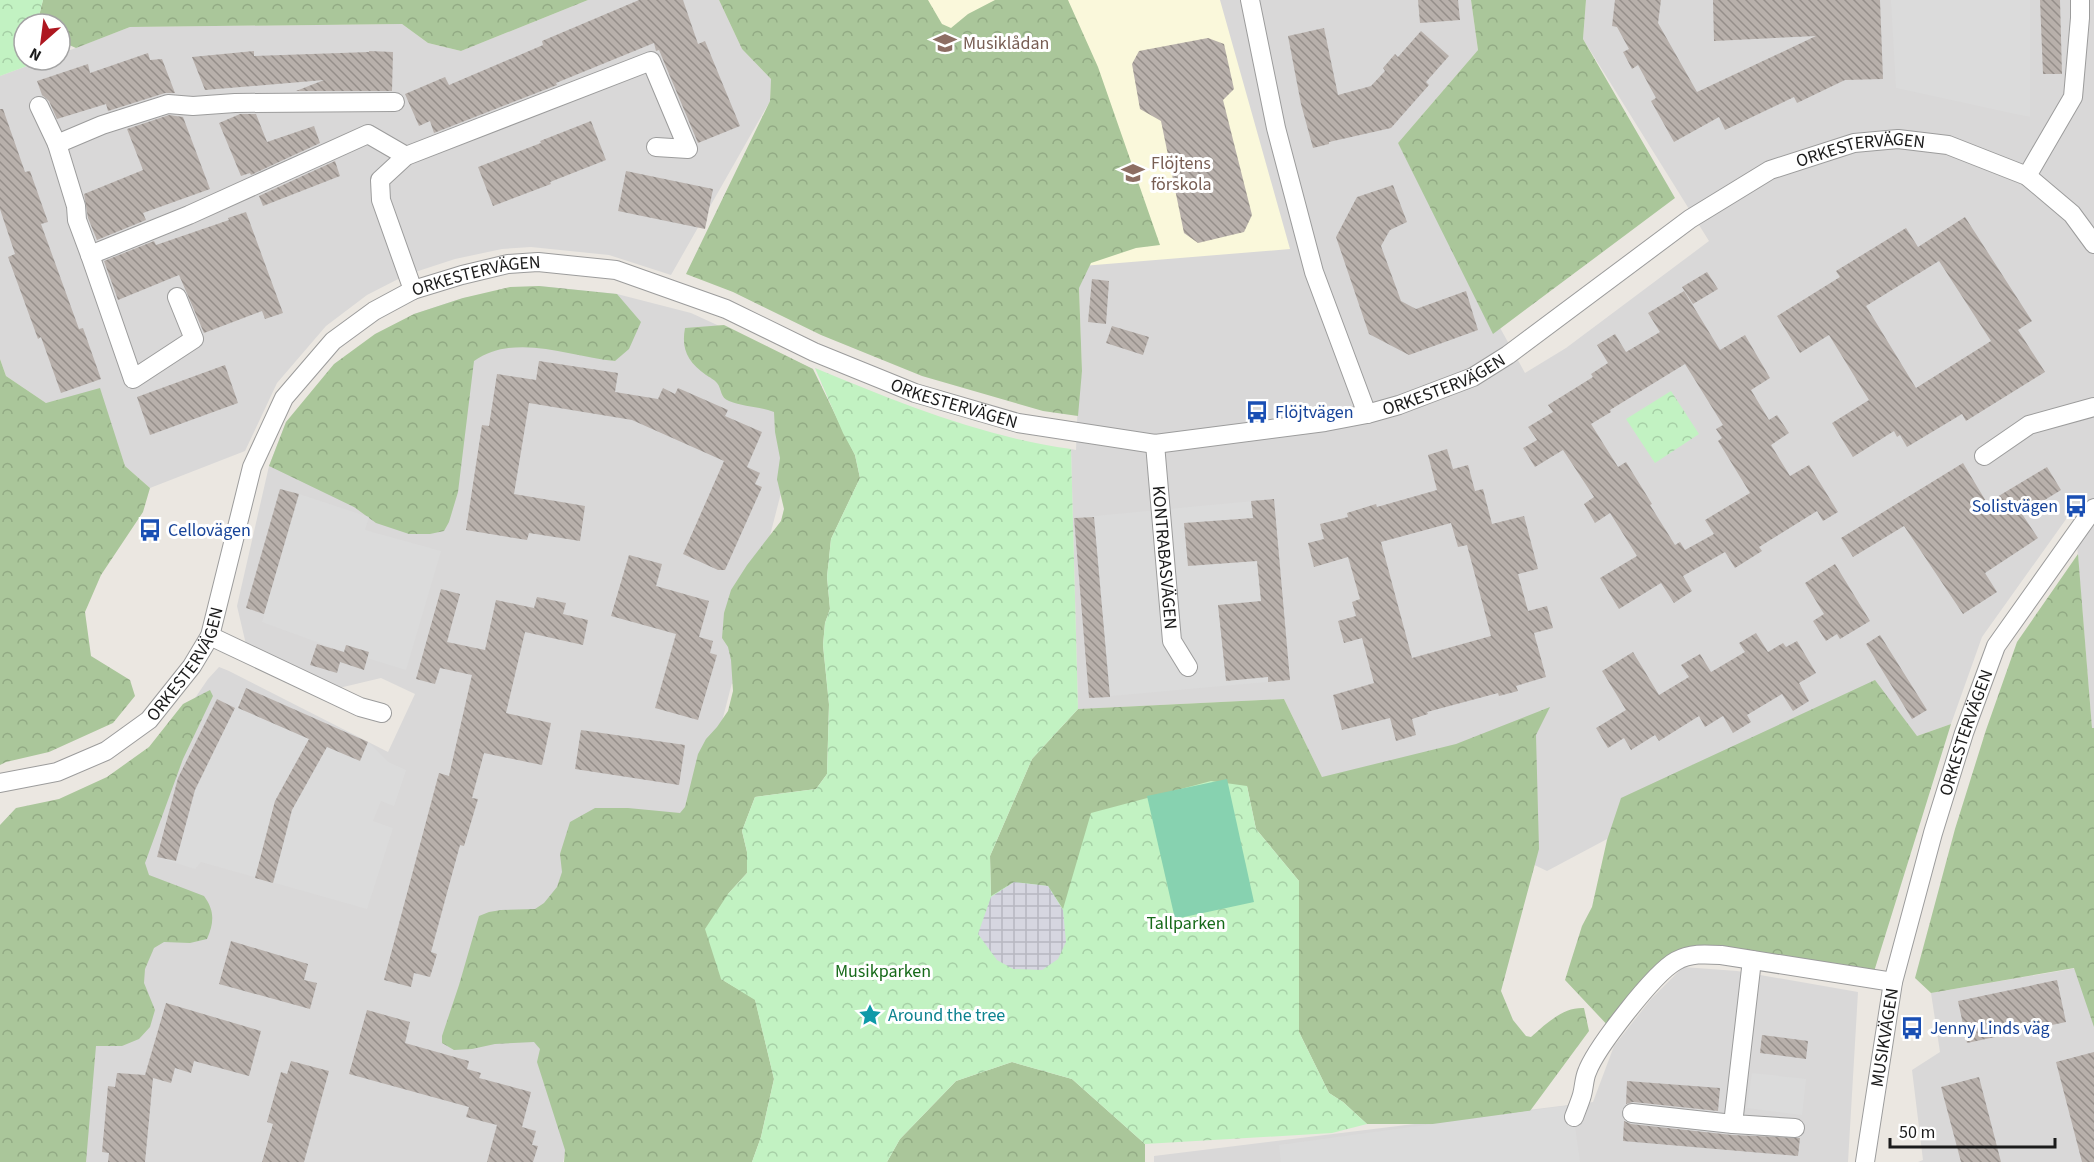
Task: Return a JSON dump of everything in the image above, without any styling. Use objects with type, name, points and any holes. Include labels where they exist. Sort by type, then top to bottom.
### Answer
[{"type":"street","points":[[1250,0],[1276,128],[1314,272],[1368,414]]},
{"type":"street","points":[[2027,176],[2073,97],[2080,0]]},
{"type":"street","points":[[413,290],[381,200],[380,180],[406,156],[651,61],[688,149],[656,147]]},
{"type":"street","points":[[57,144],[102,125],[168,104],[194,106],[235,103],[395,102]]},
{"type":"street","points":[[39,106],[57,144],[76,206],[77,220],[133,379],[194,339],[177,297]]},
{"type":"street","points":[[90,255],[189,215],[368,134],[406,156]]},
{"type":"street","name":"ORKESTERVÄGEN","points":[[0,783],[57,772],[106,751],[148,720],[192,666],[210,636],[252,467],[284,398],[333,341],[374,311],[413,290],[462,275],[508,264],[538,262],[616,270],[726,309],[814,352],[915,393],[1018,423],[1155,444],[1314,424],[1368,414],[1399,405],[1473,377],[1508,355],[1690,219],[1770,170],[1854,143],[1898,139],[1948,145],[2027,176],[2072,214],[2094,244]]},
{"type":"street","points":[[1984,456],[2029,425],[2094,407]]},
{"type":"street","name":"KONTRABASVÄGEN","points":[[1155,444],[1172,641],[1188,667]]},
{"type":"street","name":"ORKESTERVÄGEN","points":[[1893,982],[1933,833],[1996,646],[2094,508]]},
{"type":"street","points":[[210,636],[360,706],[382,713]]},
{"type":"street","name":"MUSIKVÄGEN","points":[[1574,1116],[1587,1072],[1607,1038],[1652,982],[1668,966],[1678,960],[1700,954],[1893,982],[1865,1162]]},
{"type":"street","points":[[1733,1124],[1752,960]]},
{"type":"street","points":[[1632,1113],[1795,1128]]},
{"type":"shaded area","points":[[588,0],[719,0],[742,49],[771,79],[770,101],[671,275],[609,255],[531,247],[502,249],[455,259],[406,275],[367,295],[326,326],[277,383],[245,451],[150,488],[125,466],[117,442],[46,403],[6,376],[0,359],[0,76],[12,72],[72,72],[72,49],[130,27],[402,24],[428,43],[461,51]]},
{"type":"shaded area","name":"Musiklådan","points":[[887,0],[1041,0],[929,79]]},
{"type":"shaded area","name":"Flöjtens förskola","points":[[1060,0],[1220,0],[1290,249],[1058,268]]},
{"type":"shaded area","points":[[1068,0],[1471,0],[1478,50],[1398,143],[1525,373],[1566,348],[1709,241],[1583,39],[1586,0],[2094,0],[2094,728],[2092,728],[2074,508],[1982,637],[1951,724],[1917,736],[1686,797],[1547,871],[1456,827],[1322,777],[1284,699],[1078,709],[1071,449],[1076,450],[1078,397],[1082,371],[1079,287],[1091,263]]},
{"type":"shaded area","points":[[1891,0],[2030,0],[2030,117],[1896,88]]},
{"type":"shaded area","points":[[539,286],[617,294],[691,313],[813,369],[686,861],[638,855],[563,1162],[34,1162],[180,720],[208,679],[219,667],[229,671],[388,752],[415,694],[381,678],[339,688],[248,653],[237,606],[269,466],[286,422],[414,314],[463,298]]},
{"type":"shaded area","points":[[299,494],[369,517],[365,530],[441,551],[406,670],[367,658],[369,652],[346,645],[344,652],[262,622]]},
{"type":"shaded area","points":[[1274,499],[1290,680],[1089,698],[1074,518]]},
{"type":"shaded area","points":[[246,688],[368,742],[388,762],[406,770],[394,806],[381,801],[373,821],[393,828],[367,909],[201,862],[195,869],[157,857],[177,784],[217,699],[235,708]]},
{"type":"shaded area","points":[[1014,882],[1048,886],[1063,910],[1066,942],[1058,959],[1042,970],[1013,969],[997,960],[978,934],[991,897]]},
{"type":"shaded area","points":[[2094,965],[2094,1162],[1918,1162],[1923,1160],[1912,1070],[1940,1052],[1931,993]]},
{"type":"shaded area","points":[[1683,967],[1737,971],[1858,992],[1848,1162],[1154,1162],[1154,1156],[1593,1102],[1614,1046],[1651,999]]},
{"type":"shaded area","points":[[1752,1073],[1806,1079],[1802,1115],[1747,1108]]},
{"type":"shaded area","points":[[1572,1105],[1580,1162],[1281,1162],[1279,1145]]},
{"type":"green space","points":[[0,0],[43,0],[40,12],[12,12],[12,72],[0,76]]},
{"type":"green space","points":[[43,0],[588,0],[461,51],[428,43],[402,24],[130,27],[76,48],[72,46],[72,12],[40,12]]},
{"type":"green space","points":[[719,0],[928,0],[942,24],[951,28],[968,14],[995,0],[1068,0],[1098,67],[1160,245],[1136,248],[1091,263],[1079,288],[1082,371],[1078,416],[1043,411],[922,376],[821,335],[733,292],[686,274],[770,101],[771,79],[742,49]]},
{"type":"green space","points":[[1471,0],[1586,0],[1583,39],[1675,198],[1493,334],[1398,143],[1478,50]]},
{"type":"green space","points":[[539,286],[617,294],[641,322],[629,349],[615,361],[525,347],[507,348],[474,361],[458,492],[444,531],[409,534],[376,523],[354,507],[269,466],[286,422],[334,364],[375,334],[414,314],[463,298],[510,287]]},
{"type":"green space","points":[[724,325],[813,369],[855,455],[860,478],[831,539],[827,577],[830,609],[825,623],[823,645],[829,704],[827,774],[816,789],[755,797],[742,831],[747,852],[747,873],[728,894],[721,979],[755,999],[774,1079],[761,1137],[752,1162],[564,1162],[565,1150],[537,1062],[540,1049],[534,1042],[495,1044],[454,1050],[442,1043],[442,1036],[479,916],[501,910],[535,909],[544,903],[557,887],[562,872],[560,854],[570,822],[595,808],[628,808],[680,813],[685,807],[698,754],[706,739],[728,711],[733,691],[731,660],[728,647],[722,638],[724,613],[731,590],[781,521],[784,509],[777,479],[780,458],[774,412],[726,400],[717,383],[690,360],[685,349],[685,328]]},
{"type":"green space","points":[[0,359],[6,376],[46,403],[100,388],[125,466],[150,488],[143,512],[101,575],[85,612],[91,656],[130,680],[135,696],[113,723],[49,752],[0,765]]},
{"type":"green space","name":"Musikparken","points":[[815,368],[940,417],[1005,436],[1071,449],[1078,709],[1032,759],[990,856],[991,896],[1014,882],[1048,886],[1063,909],[1091,813],[1211,781],[1247,786],[1256,829],[1299,881],[1299,1032],[1329,1093],[1343,1102],[1367,1124],[1332,1133],[1145,1144],[1072,1079],[1012,1062],[956,1081],[900,1139],[887,1162],[752,1162],[761,1137],[774,1079],[755,1000],[721,979],[705,929],[728,894],[747,873],[747,852],[742,831],[755,797],[816,789],[827,774],[829,705],[823,645],[825,623],[830,609],[827,577],[831,539],[860,478],[855,455]]},
{"type":"green space","points":[[1671,391],[1699,434],[1655,463],[1626,419]]},
{"type":"green space","points":[[2078,554],[2092,728],[2094,728],[2094,1027],[2074,968],[1931,993],[1915,978],[1955,829],[2017,642]]},
{"type":"green space","points":[[1875,680],[1917,736],[1951,724],[1872,978],[1678,960],[1612,1030],[1565,980],[1582,926],[1592,907],[1607,840],[1621,798]]},
{"type":"green space","points":[[210,690],[213,696],[183,759],[145,863],[149,875],[204,896],[212,917],[207,939],[190,943],[164,942],[154,948],[145,969],[144,983],[155,1010],[150,1027],[139,1039],[122,1046],[96,1046],[86,1162],[0,1162],[0,825],[16,808],[59,799],[107,777],[149,747],[183,704]]},
{"type":"green space","points":[[1284,699],[1322,777],[1456,744],[1550,707],[1536,735],[1539,849],[1501,991],[1513,1020],[1526,1036],[1531,1037],[1562,1013],[1576,1008],[1584,1008],[1589,1031],[1530,1111],[1446,1124],[1367,1124],[1343,1102],[1329,1093],[1299,1032],[1299,881],[1256,829],[1247,786],[1063,910],[991,897],[990,856],[1032,759],[1078,709]]},
{"type":"green space","points":[[1227,779],[1254,902],[1175,919],[1147,796]]},
{"type":"green space","points":[[1012,1062],[1072,1079],[1145,1144],[1145,1162],[887,1162],[900,1139],[956,1081]]},
{"type":"building","points":[[639,0],[683,0],[698,44],[705,41],[740,126],[698,143],[654,43],[556,83],[557,85],[434,133],[430,121],[419,126],[405,94],[445,77],[449,85],[543,45],[542,41]]},
{"type":"building","points":[[1418,0],[1458,0],[1460,20],[1420,23]]},
{"type":"building","points":[[1615,0],[1661,0],[1658,23],[1697,92],[1816,36],[1714,41],[1713,0],[1880,0],[1883,79],[1845,80],[1797,103],[1794,97],[1725,130],[1719,117],[1674,142],[1651,101],[1656,98],[1638,65],[1632,69],[1623,52],[1629,49],[1617,27],[1612,26]]},
{"type":"building","points":[[2040,0],[2060,0],[2062,74],[2043,74]]},
{"type":"building","points":[[1324,28],[1338,95],[1371,86],[1385,71],[1383,68],[1395,54],[1398,57],[1421,31],[1449,56],[1426,82],[1429,85],[1391,128],[1329,142],[1329,144],[1313,148],[1301,104],[1288,36]]},
{"type":"building","points":[[1208,38],[1224,44],[1234,89],[1223,100],[1252,215],[1244,232],[1198,243],[1184,233],[1161,121],[1140,109],[1132,64],[1139,51]]},
{"type":"building","points":[[254,51],[254,56],[393,52],[392,91],[296,91],[324,80],[205,90],[192,57]]},
{"type":"building","points":[[148,53],[150,60],[162,59],[175,93],[165,93],[108,111],[106,104],[57,119],[49,101],[42,95],[37,81],[64,72],[72,72],[72,69],[88,64],[90,73]]},
{"type":"building","points":[[0,109],[3,109],[25,172],[30,171],[48,222],[41,224],[79,329],[83,328],[101,379],[61,393],[41,337],[38,339],[8,257],[15,254],[0,209]]},
{"type":"building","points":[[240,114],[256,114],[267,142],[314,126],[320,143],[251,175],[250,173],[241,176],[219,123]]},
{"type":"building","points":[[169,115],[183,117],[210,189],[143,213],[146,220],[97,240],[88,218],[84,194],[143,170],[127,129]]},
{"type":"building","points":[[591,121],[606,160],[493,206],[478,167]]},
{"type":"building","points":[[335,161],[340,176],[263,206],[259,196]]},
{"type":"building","points":[[626,171],[713,189],[705,229],[618,211]]},
{"type":"building","points":[[1393,185],[1407,222],[1390,230],[1381,246],[1401,301],[1416,309],[1466,291],[1478,330],[1409,355],[1369,334],[1336,237],[1357,197]]},
{"type":"building","points":[[246,212],[283,313],[265,319],[262,311],[204,333],[179,275],[118,300],[104,261],[154,241],[156,245]]},
{"type":"building","points":[[1965,217],[2032,321],[2018,330],[2045,372],[1966,421],[1962,414],[1907,447],[1900,435],[1897,437],[1894,431],[1853,457],[1832,423],[1869,400],[1829,335],[1800,353],[1777,316],[1840,277],[1836,271],[1906,228],[1918,247]],"holes":[[[1939,261],[1991,341],[1916,388],[1866,306]]]},
{"type":"building","points":[[1707,272],[1718,289],[1693,304],[1682,287]]},
{"type":"building","points":[[1092,279],[1109,281],[1106,324],[1088,322]]},
{"type":"building","points":[[1684,291],[1720,350],[1745,335],[1770,378],[1751,390],[1769,420],[1777,415],[1789,433],[1771,445],[1790,476],[1809,465],[1838,512],[1823,521],[1817,511],[1759,547],[1762,551],[1735,568],[1725,552],[1683,576],[1692,591],[1674,603],[1661,583],[1619,609],[1600,578],[1637,556],[1610,513],[1595,523],[1584,504],[1594,497],[1563,450],[1535,467],[1523,448],[1537,440],[1528,427],[1553,412],[1548,405],[1593,377],[1591,374],[1608,363],[1597,345],[1615,334],[1626,352],[1660,332],[1648,313]],"holes":[[[1685,364],[1723,425],[1716,429],[1722,438],[1718,441],[1750,493],[1705,520],[1714,534],[1685,550],[1680,542],[1675,545],[1626,462],[1618,467],[1591,424]]]},
{"type":"building","points":[[1112,326],[1149,337],[1143,355],[1106,343]]},
{"type":"building","points":[[539,361],[618,373],[615,392],[658,399],[663,388],[675,394],[678,388],[728,410],[725,416],[762,432],[747,467],[760,473],[755,484],[762,487],[725,570],[718,570],[683,554],[724,461],[632,420],[529,403],[514,494],[585,506],[580,541],[529,533],[527,540],[466,530],[482,425],[489,426],[497,374],[536,380]]},
{"type":"building","points":[[225,365],[238,403],[150,435],[137,397]]},
{"type":"building","points":[[1447,449],[1453,469],[1468,465],[1475,491],[1483,489],[1492,524],[1524,516],[1538,569],[1518,574],[1528,611],[1547,606],[1553,628],[1534,633],[1546,677],[1516,686],[1518,691],[1499,696],[1498,693],[1427,712],[1428,714],[1412,719],[1416,735],[1396,741],[1390,718],[1342,730],[1333,695],[1374,683],[1362,638],[1344,643],[1338,621],[1356,616],[1352,602],[1360,599],[1348,557],[1314,567],[1308,543],[1324,539],[1320,524],[1348,517],[1347,513],[1376,504],[1377,507],[1437,490],[1428,455]],"holes":[[[1451,523],[1458,547],[1467,545],[1491,636],[1412,658],[1381,542]]]},
{"type":"building","points":[[1963,463],[1987,503],[2047,467],[2061,490],[2022,514],[2038,538],[1985,573],[1997,592],[1963,614],[1904,526],[1853,557],[1841,538]]},
{"type":"building","points":[[280,489],[299,494],[264,614],[246,608]]},
{"type":"building","points":[[1274,499],[1290,680],[1268,682],[1268,677],[1226,681],[1218,605],[1261,601],[1257,561],[1188,566],[1184,523],[1253,518],[1251,501]]},
{"type":"building","points":[[1094,517],[1110,697],[1089,698],[1074,518]]},
{"type":"building","points":[[629,555],[662,564],[656,586],[709,601],[699,637],[713,641],[710,653],[717,655],[698,720],[655,708],[676,634],[611,616]]},
{"type":"building","points":[[1835,564],[1870,621],[1840,639],[1837,634],[1826,641],[1813,621],[1824,614],[1805,583]]},
{"type":"building","points":[[441,589],[460,594],[447,642],[485,650],[496,600],[534,608],[537,597],[566,603],[563,614],[588,620],[583,645],[525,632],[506,713],[551,723],[542,765],[484,753],[472,798],[478,799],[464,846],[460,845],[431,952],[437,954],[430,977],[414,973],[411,987],[384,980],[439,773],[449,776],[472,675],[440,668],[435,684],[416,679]]},
{"type":"building","points":[[1756,633],[1768,652],[1783,643],[1786,647],[1797,641],[1816,673],[1799,683],[1809,701],[1793,711],[1782,694],[1747,715],[1751,722],[1733,733],[1723,716],[1705,727],[1699,716],[1659,741],[1655,735],[1631,750],[1624,738],[1608,748],[1596,728],[1626,710],[1602,671],[1633,652],[1659,695],[1689,677],[1681,665],[1700,654],[1711,672],[1745,652],[1739,643]]},
{"type":"building","points":[[1880,635],[1927,710],[1912,719],[1866,644]]},
{"type":"building","points":[[317,644],[344,652],[346,645],[369,652],[364,670],[340,662],[337,673],[310,665]]},
{"type":"building","points":[[246,688],[368,742],[360,761],[327,747],[292,810],[273,883],[255,878],[275,801],[309,739],[238,708]]},
{"type":"building","points":[[217,699],[235,708],[195,790],[176,861],[157,857],[178,778]]},
{"type":"building","points":[[581,730],[685,745],[679,785],[575,769]]},
{"type":"building","points":[[231,941],[308,964],[304,980],[317,983],[310,1009],[219,984]]},
{"type":"building","points":[[2057,980],[2066,1022],[1967,1043],[1958,1001]]},
{"type":"building","points":[[166,1003],[261,1031],[249,1076],[194,1061],[191,1073],[175,1068],[171,1083],[153,1078],[145,1162],[108,1162],[109,1153],[102,1152],[108,1086],[115,1087],[117,1073],[145,1075]]},
{"type":"building","points":[[367,1010],[410,1022],[405,1043],[469,1061],[467,1069],[481,1073],[479,1078],[531,1092],[522,1127],[536,1131],[532,1145],[538,1146],[533,1162],[487,1162],[497,1125],[466,1117],[469,1107],[349,1074]]},
{"type":"building","points":[[1762,1035],[1808,1041],[1806,1059],[1760,1053]]},
{"type":"building","points":[[2094,1052],[2094,1162],[2082,1162],[2056,1062]]},
{"type":"building","points":[[291,1061],[329,1071],[304,1162],[262,1162],[273,1124],[267,1122],[281,1072],[287,1074]]},
{"type":"building","points":[[1979,1077],[2001,1162],[1961,1162],[1941,1087]]},
{"type":"building","points":[[1627,1081],[1720,1088],[1718,1111],[1633,1102],[1626,1104]]},
{"type":"building","points":[[1624,1121],[1631,1124],[1732,1135],[1800,1138],[1798,1156],[1623,1141]]},
{"type":"place","name":"Musiklådan","points":[[945,43]]},
{"type":"place","name":"Flöjtens förskola","points":[[1133,173]]},
{"type":"place","name":"Flöjtvägen","points":[[1257,412]]},
{"type":"place","name":"Solistvägen","points":[[2076,506]]},
{"type":"place","name":"Cellovägen","points":[[150,530]]},
{"type":"place","name":"Around the tree","points":[[870,1015]]},
{"type":"place","name":"Jenny Linds väg","points":[[1912,1028]]},
{"type":"park label","name":"Tallparken","points":[[1186,923]]}]
